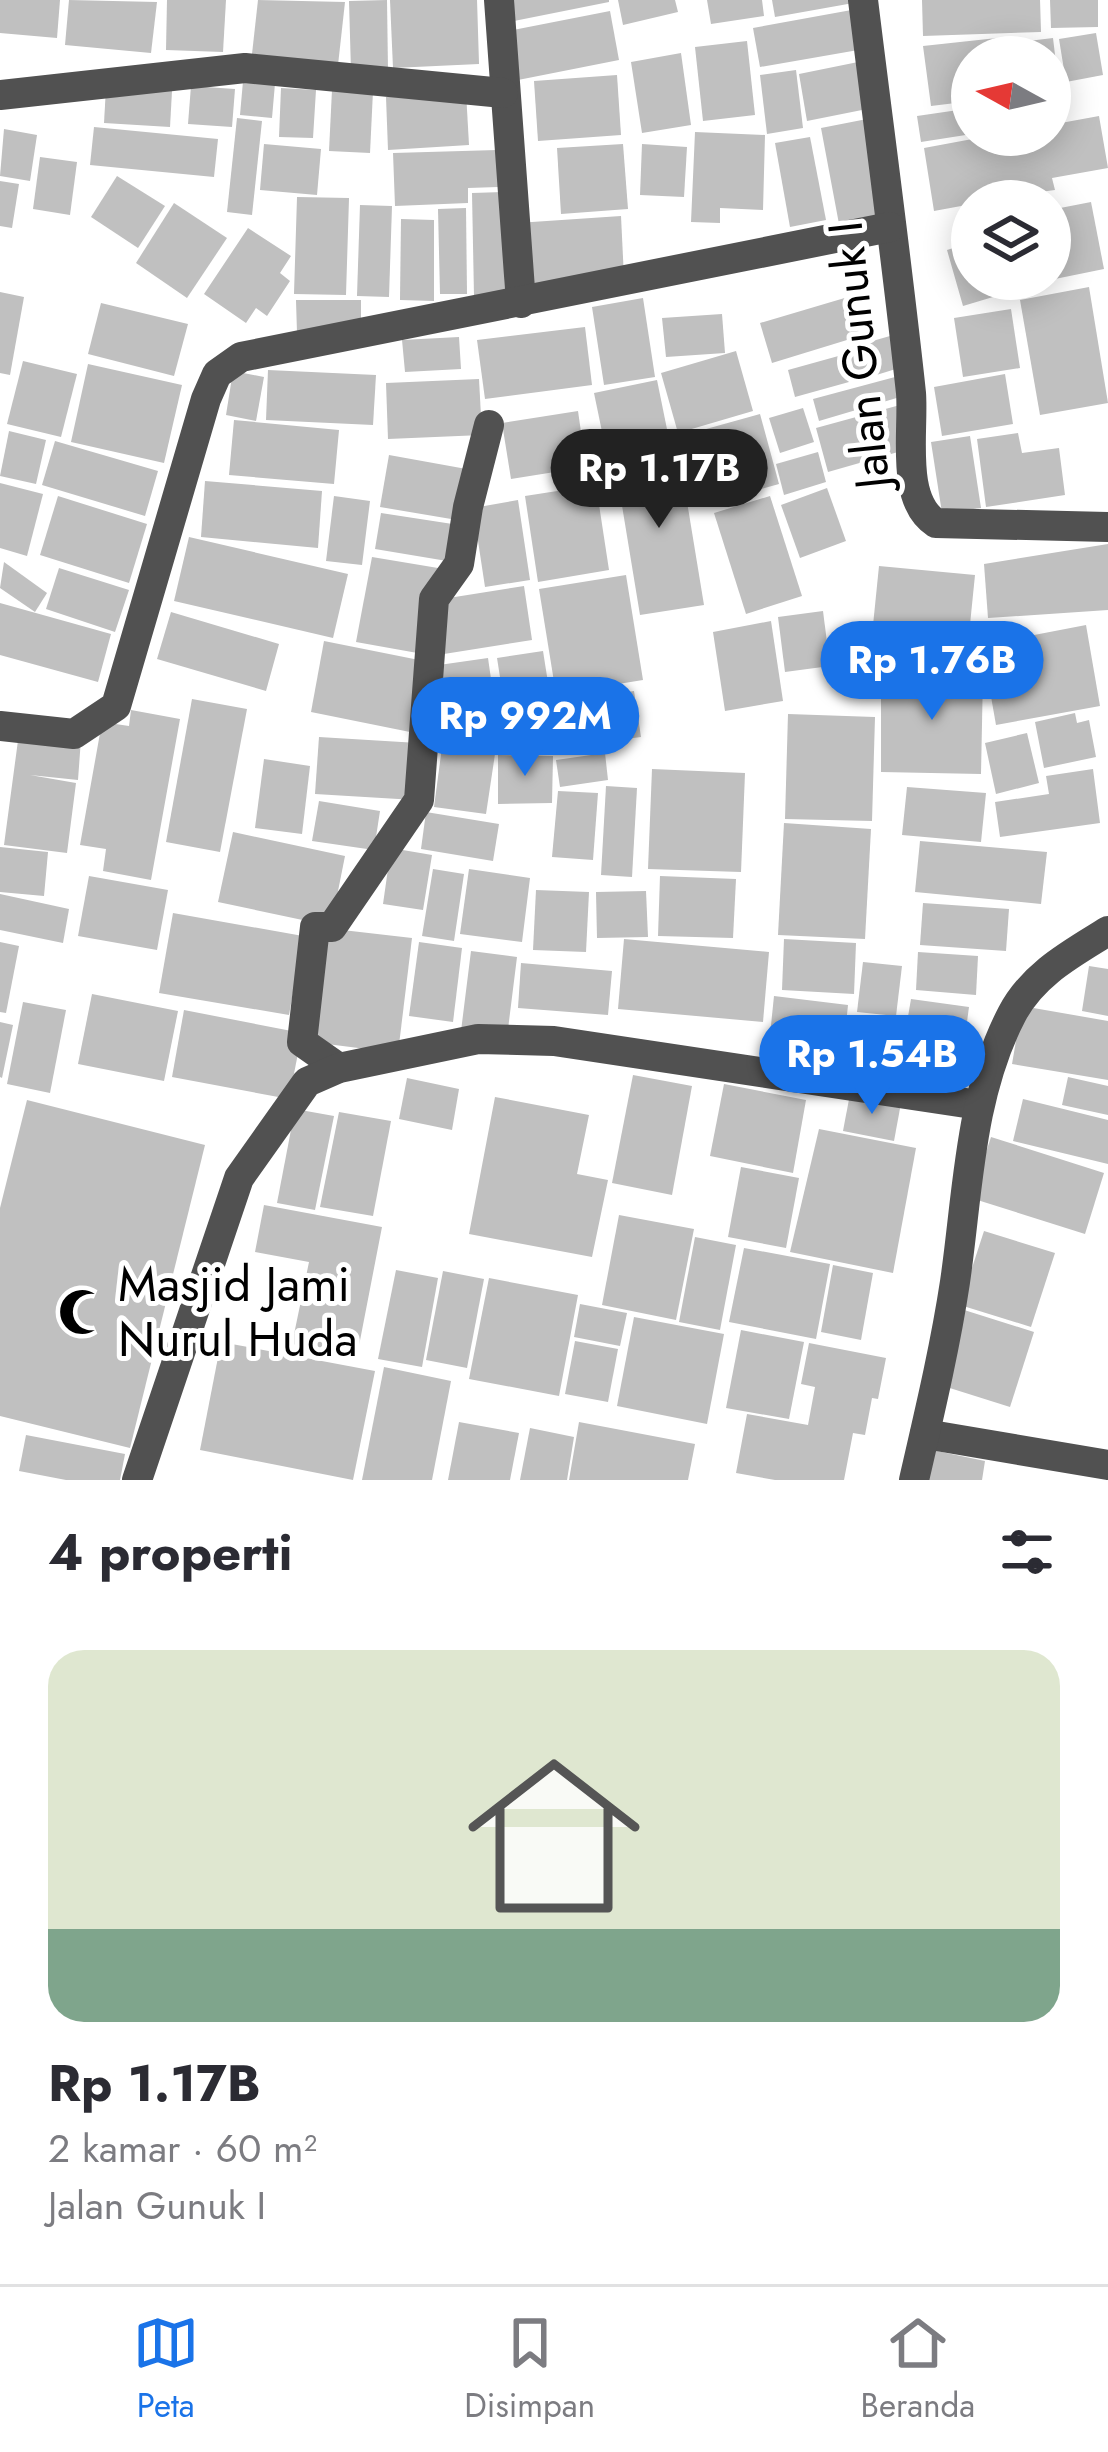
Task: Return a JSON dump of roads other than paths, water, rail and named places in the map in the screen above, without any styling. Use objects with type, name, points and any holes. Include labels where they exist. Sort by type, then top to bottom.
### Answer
[{"type":"street","points":[[499,0],[521,303]]},
{"type":"street","name":"Jalan Gunuk I","points":[[863,0],[911,398],[915,489],[927,517],[936,523],[1108,526]]},
{"type":"street","points":[[0,94],[245,68],[503,93]]},
{"type":"street","points":[[0,726],[74,734],[116,706],[217,374],[241,357],[890,227]]},
{"type":"street","points":[[339,1068],[302,1042],[315,927],[332,927],[419,800],[434,599],[459,563],[489,425]]},
{"type":"street","points":[[914,1480],[954,1288],[979,1105],[1012,1015],[1029,990],[1054,964],[1108,931]]},
{"type":"street","points":[[137,1480],[238,1178],[307,1082],[339,1068],[478,1040],[554,1041],[979,1105]]},
{"type":"street","points":[[925,1434],[1108,1465]]},
{"type":"place","name":"Masjid Jami Nurul Huda","points":[[82,1312]]}]
